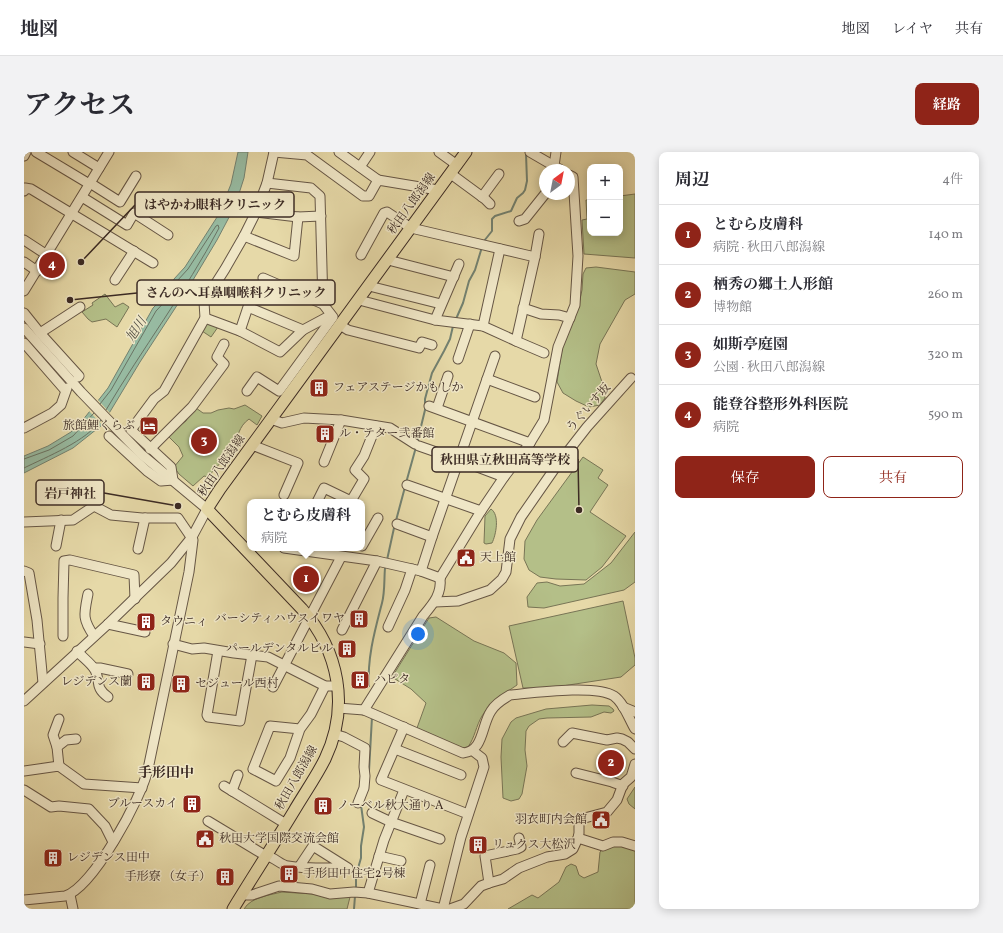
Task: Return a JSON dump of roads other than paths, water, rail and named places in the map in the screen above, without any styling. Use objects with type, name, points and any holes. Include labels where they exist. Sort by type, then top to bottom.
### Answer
[{"type":"main road","name":"秋田八郎潟線","points":[[247,544],[208,509],[271,419],[319,345],[340,326],[466,152]]},
{"type":"main road","name":"秋田八郎潟線","points":[[233,909],[325,758],[334,734],[338,708],[338,686],[335,670],[330,653],[318,630],[310,618],[253,551]]},
{"type":"street","points":[[24,156],[26,152]]},
{"type":"street","points":[[36,152],[120,202],[136,176]]},
{"type":"street","points":[[73,152],[100,168]]},
{"type":"street","points":[[24,291],[109,152]]},
{"type":"street","points":[[173,480],[171,468],[131,430],[154,399],[164,391],[205,318],[204,302],[244,236],[256,212],[267,183],[274,152],[307,153],[363,196],[369,196],[378,180]]},
{"type":"street","points":[[339,152],[378,180],[438,190]]},
{"type":"street","points":[[360,167],[370,152]]},
{"type":"street","points":[[439,152],[490,204]]},
{"type":"street","points":[[530,152],[550,164]]},
{"type":"street","points":[[556,152],[557,164]]},
{"type":"street","points":[[482,197],[499,174]]},
{"type":"street","points":[[267,183],[311,188],[320,196],[323,304]]},
{"type":"street","points":[[24,191],[25,188],[31,189],[153,263]]},
{"type":"street","points":[[82,197],[127,225],[134,213],[168,235]]},
{"type":"street","points":[[519,221],[525,219],[540,200]]},
{"type":"street","points":[[364,710],[423,616],[435,602],[438,594],[440,578],[481,511],[504,477],[530,443],[544,420],[558,347],[575,305],[579,267],[573,200]]},
{"type":"street","points":[[256,212],[298,217],[321,216]]},
{"type":"street","points":[[361,255],[384,213],[387,212],[411,228],[535,257]]},
{"type":"street","points":[[244,236],[294,256],[298,217]]},
{"type":"street","points":[[516,341],[539,234]]},
{"type":"street","points":[[24,240],[47,255]]},
{"type":"street","points":[[483,326],[500,249]]},
{"type":"street","points":[[115,280],[134,251]]},
{"type":"street","points":[[388,260],[454,277]]},
{"type":"street","points":[[24,262],[37,271]]},
{"type":"street","points":[[434,320],[459,264]]},
{"type":"street","points":[[247,391],[257,376],[279,391],[319,345],[333,317],[323,304],[263,278]]},
{"type":"street","points":[[369,286],[442,304]]},
{"type":"street","points":[[359,300],[434,320],[483,326],[544,353]]},
{"type":"street","points":[[40,333],[80,307]]},
{"type":"street","points":[[240,331],[248,307],[303,330]]},
{"type":"street","points":[[524,308],[541,314],[570,318]]},
{"type":"street","points":[[24,313],[79,376],[78,377]]},
{"type":"street","points":[[205,318],[240,331],[280,352],[303,330],[331,314]]},
{"type":"street","points":[[458,359],[470,324]]},
{"type":"street","points":[[340,326],[348,330],[419,348],[422,342],[432,346]]},
{"type":"street","points":[[25,331],[83,395],[141,454],[208,509],[192,537],[171,563],[135,599],[25,699]]},
{"type":"street","points":[[24,343],[66,389],[61,405],[52,413],[24,428]]},
{"type":"street","points":[[150,449],[192,407],[224,364],[217,356],[224,344]]},
{"type":"street","points":[[421,571],[495,356]]},
{"type":"street","points":[[448,376],[433,407],[530,443]]},
{"type":"street","name":"うぐいす坂","points":[[435,602],[458,601],[490,590],[502,579],[506,572],[510,539],[521,517],[555,468],[587,427],[631,378]]},
{"type":"street","points":[[487,379],[535,397]]},
{"type":"street","points":[[271,419],[282,423],[304,418],[341,420],[390,428],[417,445],[504,477]]},
{"type":"street","points":[[324,462],[341,420]]},
{"type":"street","points":[[352,499],[364,479],[355,470],[364,456],[376,426]]},
{"type":"street","points":[[109,436],[147,471],[161,481],[173,480]]},
{"type":"street","points":[[252,445],[298,463],[284,496]]},
{"type":"street","points":[[407,485],[446,497],[481,511]]},
{"type":"street","points":[[318,499],[324,488],[347,499]]},
{"type":"street","points":[[24,522],[73,520],[94,506],[112,515],[145,518],[178,518],[192,537],[193,544],[189,572],[148,769],[142,788],[128,817],[87,880],[70,895],[24,900]]},
{"type":"street","points":[[138,549],[145,518]]},
{"type":"street","points":[[365,542],[378,518]]},
{"type":"street","points":[[56,546],[61,520]]},
{"type":"street","points":[[397,524],[432,537]]},
{"type":"street","points":[[306,551],[377,561],[421,571],[440,578]]},
{"type":"street","points":[[355,558],[359,551]]},
{"type":"street","points":[[273,687],[342,557]]},
{"type":"street","points":[[64,636],[64,561],[70,560],[134,575],[135,599]]},
{"type":"street","points":[[342,630],[377,561]]},
{"type":"street","points":[[388,626],[405,590],[412,569]]},
{"type":"street","points":[[24,571],[29,574],[37,620],[43,683]]},
{"type":"street","points":[[88,594],[84,618],[94,636]]},
{"type":"street","points":[[108,624],[145,632]]},
{"type":"street","points":[[24,642],[40,644]]},
{"type":"street","points":[[174,644],[192,649],[204,648],[268,657],[325,686],[338,686]]},
{"type":"street","points":[[218,651],[207,715],[208,717],[240,721],[252,655]]},
{"type":"street","points":[[77,652],[94,668],[98,686],[108,697]]},
{"type":"street","points":[[94,668],[128,674]]},
{"type":"street","points":[[300,729],[270,726],[253,769],[276,781],[290,758],[300,729],[311,714],[325,686]]},
{"type":"street","points":[[338,708],[364,710],[463,753],[473,751],[478,746],[491,711],[501,700],[510,695],[581,690],[596,691],[614,696],[623,707],[635,730]]},
{"type":"street","points":[[623,707],[635,712]]},
{"type":"street","points":[[59,719],[54,735],[59,766]]},
{"type":"street","points":[[380,780],[404,727]]},
{"type":"street","points":[[563,742],[572,733],[607,740],[617,738],[622,739],[628,742],[635,749]]},
{"type":"street","points":[[334,734],[344,737],[365,748],[364,788],[358,803]]},
{"type":"street","points":[[57,747],[66,740],[76,739]]},
{"type":"street","points":[[395,749],[461,775]]},
{"type":"street","points":[[443,909],[468,814],[484,768],[482,758],[473,751]]},
{"type":"street","points":[[242,895],[252,895],[279,886],[312,889],[330,894],[356,892],[368,893],[443,909],[466,906],[481,886],[504,879],[519,868],[547,857],[565,854],[573,849],[578,838],[578,825],[581,818],[607,812],[617,800],[623,786],[631,777],[635,764]]},
{"type":"street","points":[[24,771],[59,766],[84,784],[142,788]]},
{"type":"street","points":[[576,774],[623,786]]},
{"type":"street","points":[[238,775],[228,788],[286,824]]},
{"type":"street","points":[[371,775],[404,790],[468,814]]},
{"type":"street","points":[[368,893],[379,856],[404,790]]},
{"type":"street","points":[[26,794],[50,807],[59,806],[89,809],[105,826],[113,842]]},
{"type":"street","points":[[372,813],[391,822],[440,839]]},
{"type":"street","points":[[208,821],[266,856],[272,857],[286,866],[299,867],[348,868],[313,846],[299,867]]},
{"type":"street","points":[[489,883],[485,856],[521,847],[519,838]]},
{"type":"street","points":[[578,838],[603,846],[613,842],[622,842],[635,846]]},
{"type":"street","points":[[379,856],[401,861]]},
{"type":"street","points":[[420,904],[430,865]]},
{"type":"street","points":[[70,895],[73,909]]},
{"type":"water","points":[[238,152],[248,152],[244,178],[235,206],[217,240],[187,290],[140,362],[102,425],[73,448],[24,473],[24,456],[48,446],[71,432],[108,388],[153,308],[169,292],[174,279],[185,267],[219,214],[231,184]]},
{"type":"waterway","points":[[484,241],[492,231],[492,219],[495,216],[511,211],[517,198],[525,190],[527,181],[526,154]]},
{"type":"waterway","points":[[456,319],[463,303],[469,281],[475,270],[482,247]]},
{"type":"waterway","points":[[417,443],[425,410],[425,399],[432,373],[450,339],[453,326]]},
{"type":"waterway","points":[[406,483],[416,447]]},
{"type":"waterway","points":[[387,560],[405,487]]},
{"type":"waterway","points":[[369,686],[370,655],[383,599],[385,568]]},
{"type":"waterway","points":[[369,771],[372,717]]},
{"type":"waterway","points":[[356,889],[356,875],[361,858],[364,827],[361,805]]},
{"type":"waterway","points":[[354,909],[355,896]]},
{"type":"place","name":"はやかわ眼科クリニック","points":[[81,262]]},
{"type":"place","name":"能登谷整形外科医院","points":[[52,265]]},
{"type":"place","name":"さんのへ耳鼻咽喉科クリニック","points":[[70,300]]},
{"type":"place","name":"フェアステージかもしか","points":[[319,388]]},
{"type":"place","name":"旅館鯉くらぶ","points":[[149,426]]},
{"type":"place","name":"ル・テター弐番館","points":[[325,434]]},
{"type":"place","name":"如斯亭庭園","points":[[204,441]]},
{"type":"place","name":"岩戸神社","points":[[178,506]]},
{"type":"place","name":"秋田県立秋田高等学校","points":[[579,510]]},
{"type":"place","name":"天上館","points":[[466,558]]},
{"type":"place","name":"とむら皮膚科","points":[[306,579]]},
{"type":"place","name":"バーシティハウスイワヤ","points":[[359,619]]},
{"type":"place","name":"タウニィ","points":[[146,622]]},
{"type":"place","name":"パールデンタルビル","points":[[347,649]]},
{"type":"place","name":"ハピタ","points":[[360,680]]},
{"type":"place","name":"レジデンス蘭","points":[[146,682]]},
{"type":"place","name":"セジュール西村","points":[[181,684]]},
{"type":"place","name":"栖秀の郷土人形館","points":[[611,763]]},
{"type":"place","name":"ブルースカイ","points":[[192,804]]},
{"type":"place","name":"ノーベル秋大通り A","points":[[323,806]]},
{"type":"place","name":"羽衣町内会館","points":[[601,820]]},
{"type":"place","name":"秋田大学国際交流会館","points":[[205,839]]},
{"type":"place","name":"リュクス大松沢","points":[[478,845]]},
{"type":"place","name":"レジデンス田中","points":[[53,858]]},
{"type":"place","name":"手形田中住宅2号棟","points":[[289,874]]},
{"type":"place","name":"手形寮 （女子）","points":[[225,877]]},
{"type":"district","name":"手形田中","points":[[166,773]]},
{"type":"water label","name":"旭川","points":[[137,330]]}]
